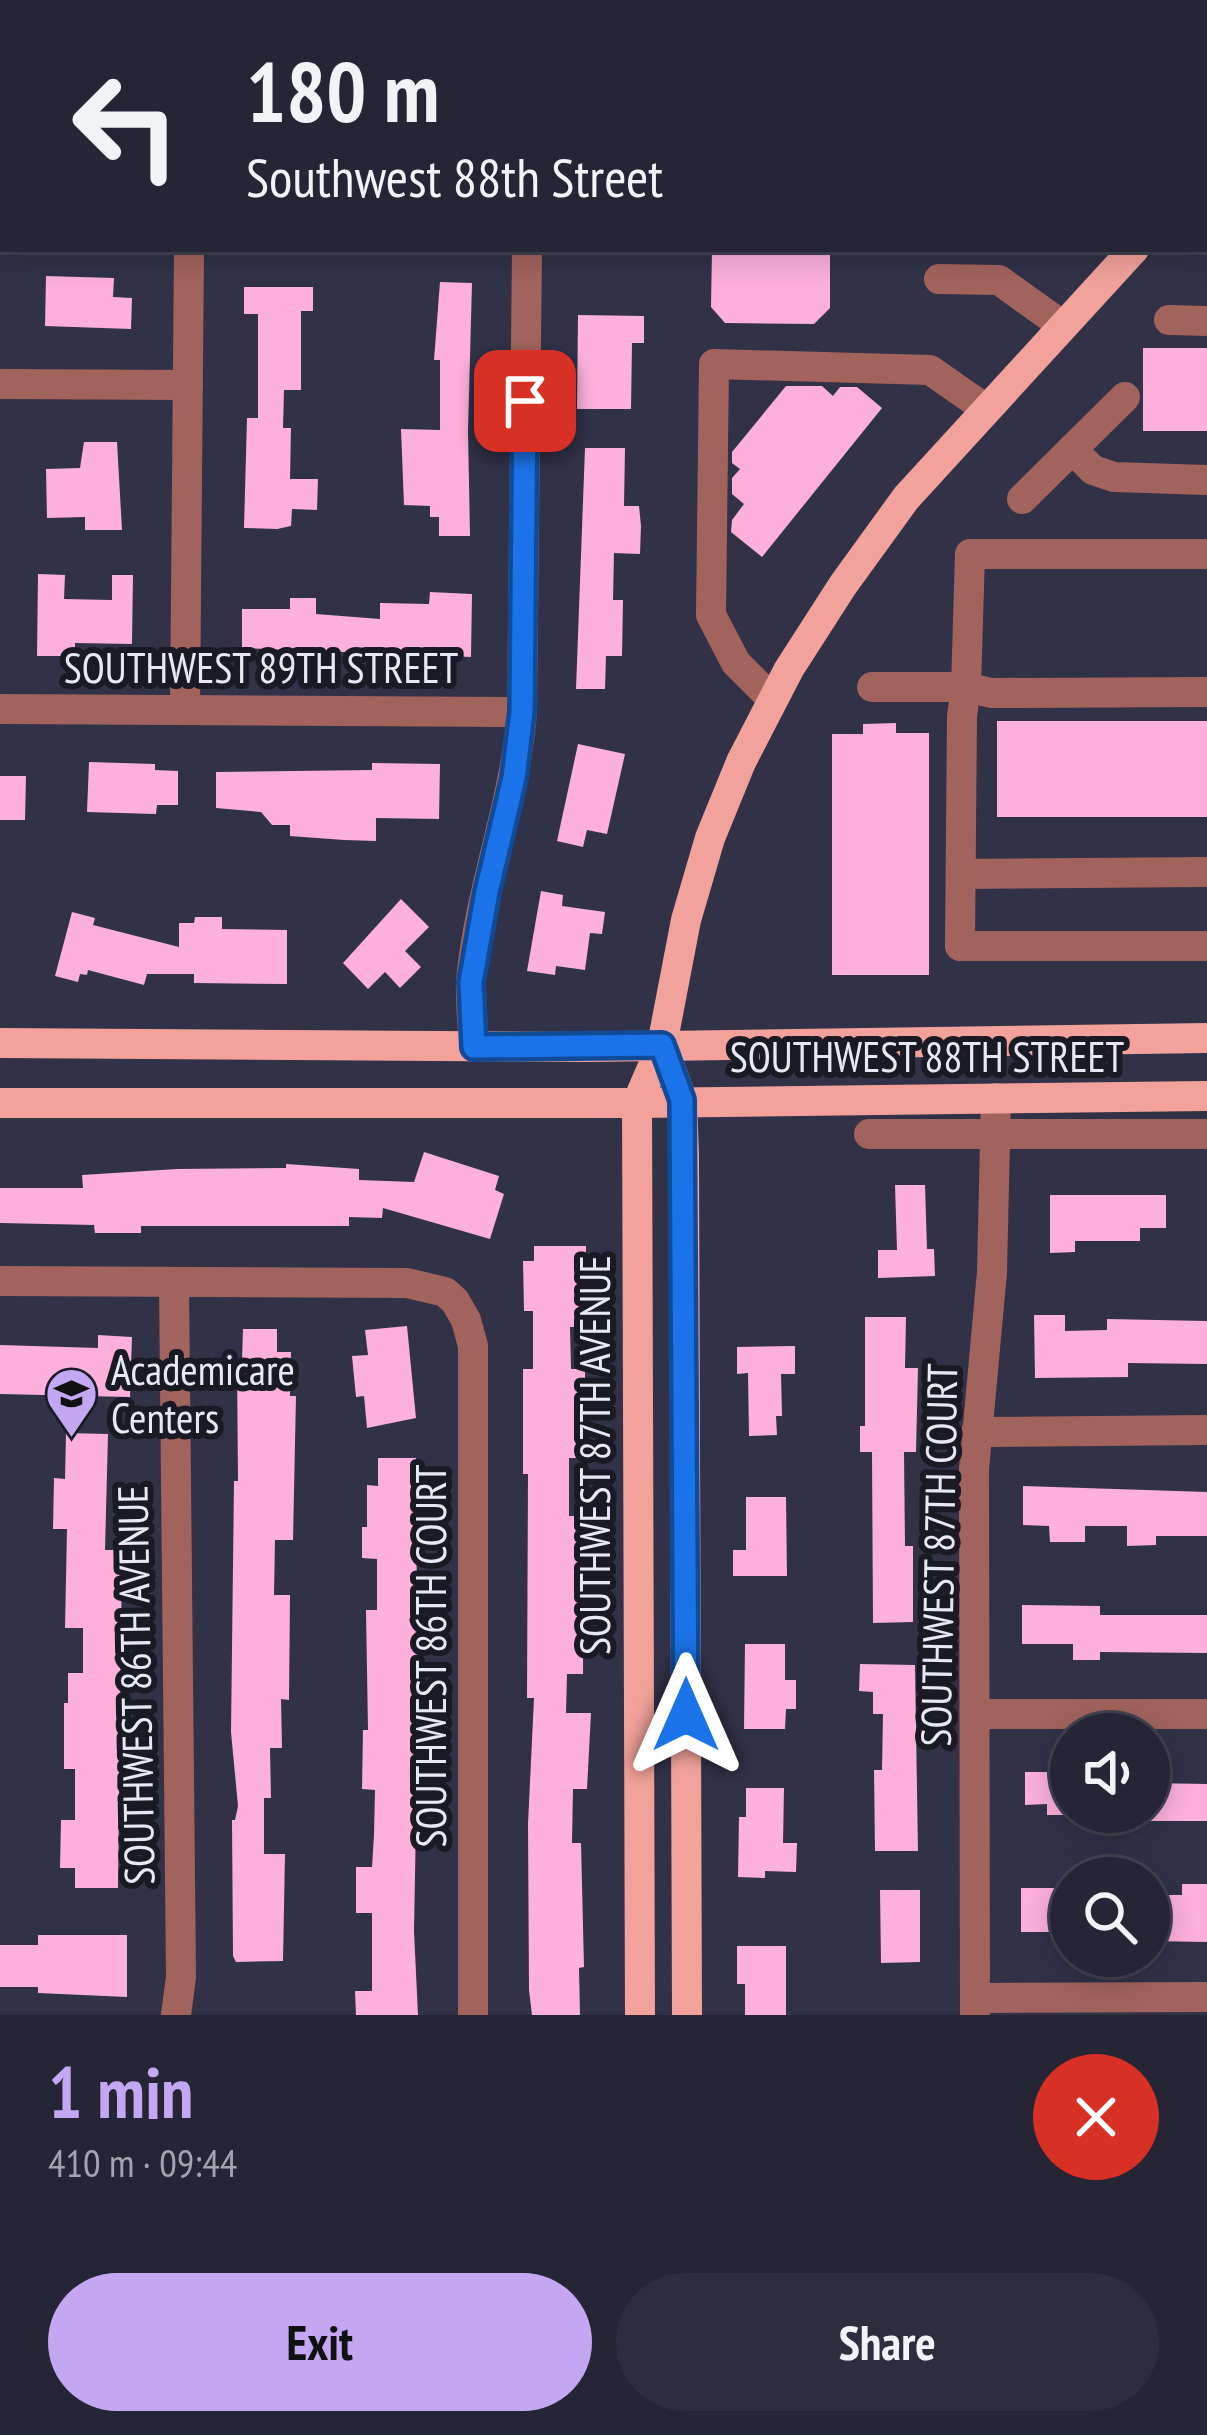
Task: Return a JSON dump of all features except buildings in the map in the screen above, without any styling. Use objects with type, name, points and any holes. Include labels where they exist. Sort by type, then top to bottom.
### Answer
[{"type":"main road","name":"SOUTHWEST 87TH AVENUE","points":[[640,2015],[637,1103],[662,1045],[702,861],[725,798],[772,698],[872,544],[986,409],[1131,252]]},
{"type":"main road","name":"SOUTHWEST 88TH STREET","points":[[0,1043],[474,1047],[1207,1038]]},
{"type":"main road","points":[[662,1045],[682,1100],[687,2015]]},
{"type":"main road","name":"SOUTHWEST 88TH STREET","points":[[0,1103],[637,1103],[1207,1096]]},
{"type":"street","points":[[185,710],[189,252]]},
{"type":"street","points":[[474,1047],[471,982],[514,778],[522,712],[526,252]]},
{"type":"street","points":[[939,279],[999,280],[1063,326]]},
{"type":"street","points":[[1168,320],[1207,321]]},
{"type":"street","points":[[772,698],[736,663],[711,615],[714,364],[930,370],[986,409]]},
{"type":"street","points":[[0,383],[188,385]]},
{"type":"street","points":[[1022,499],[1125,397]]},
{"type":"street","points":[[1072,449],[1093,470],[1114,477],[1207,480]]},
{"type":"street","points":[[1207,554],[970,554],[962,716],[960,946],[1207,946]]},
{"type":"street","points":[[872,687],[1207,692]]},
{"type":"street","name":"SOUTHWEST 89TH STREET","points":[[0,709],[522,712]]},
{"type":"street","points":[[962,874],[1207,872]]},
{"type":"street","name":"SOUTHWEST 87TH COURT","points":[[975,2006],[976,1432],[992,1272],[996,1098]]},
{"type":"street","name":"SOUTHWEST 88TH STREET","points":[[868,1135],[1207,1134]]},
{"type":"street","name":"SOUTHWEST 86TH COURT","points":[[174,1282],[382,1280],[445,1292],[466,1320],[472,1346],[473,2015]]},
{"type":"street","points":[[0,1281],[174,1282]]},
{"type":"street","name":"SOUTHWEST 86TH AVENUE","points":[[174,1282],[181,1976],[176,2015]]},
{"type":"street","points":[[976,1432],[1207,1430]]},
{"type":"street","points":[[976,1714],[1207,1714]]},
{"type":"street","points":[[975,2006],[1207,1997]]},
{"type":"place","name":"Academicare Centers","points":[[72,1440]]},
{"type":"route","points":[[525,401],[522,712],[518,757],[471,982],[474,1047],[662,1045],[682,1100],[686,1715]]}]
